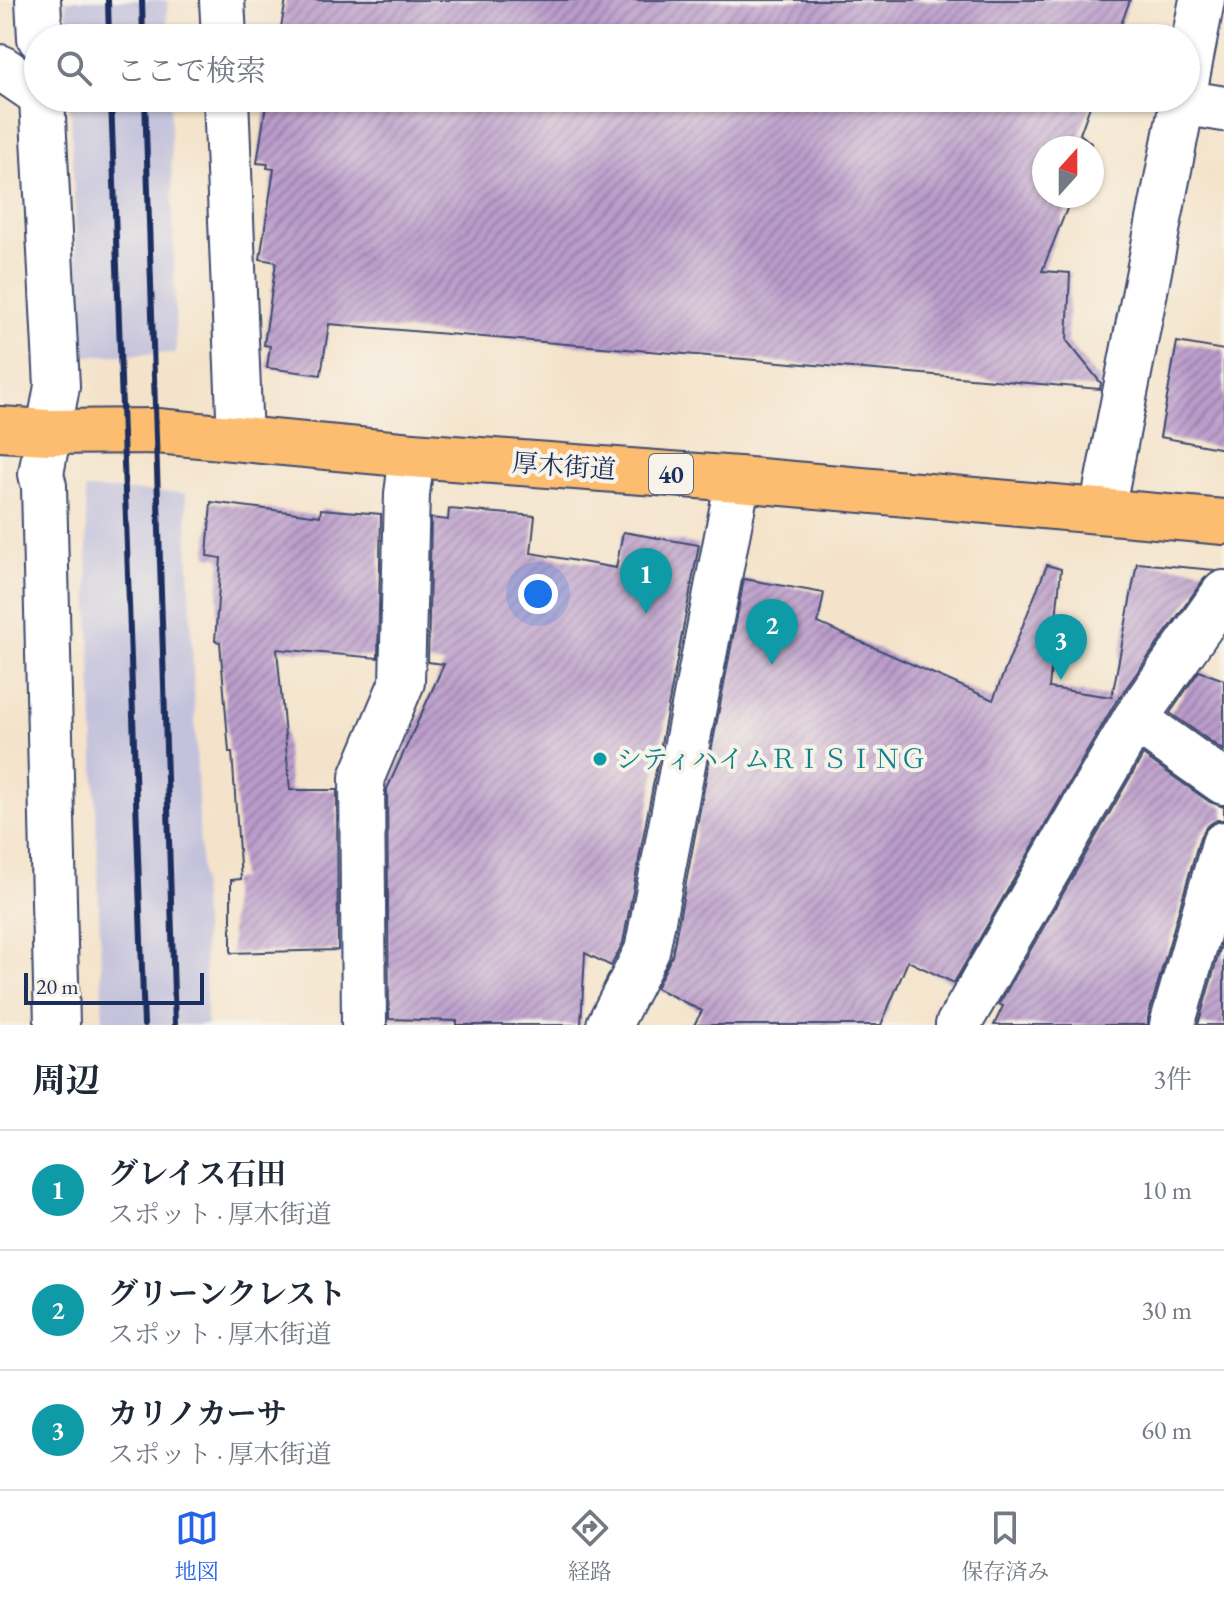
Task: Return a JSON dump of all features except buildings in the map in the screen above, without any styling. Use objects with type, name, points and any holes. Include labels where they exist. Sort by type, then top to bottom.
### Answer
[{"type":"main road","name":"厚木街道","points":[[0,429],[157,431],[1224,522]]},
{"type":"street","points":[[38,0],[39,24]]},
{"type":"street","points":[[222,0],[223,24]]},
{"type":"street","points":[[1200,24],[1202,0]]},
{"type":"street","points":[[0,67],[24,83]]},
{"type":"street","points":[[43,112],[57,386],[41,474],[44,486],[57,1025]]},
{"type":"street","points":[[227,112],[240,438]]},
{"type":"street","points":[[1102,510],[1191,112]]},
{"type":"street","points":[[364,1025],[362,777],[402,682],[407,494],[412,455]]},
{"type":"street","points":[[609,1025],[647,951],[738,479]]},
{"type":"street","points":[[958,1025],[1135,719],[1224,593]]},
{"type":"street","points":[[1135,719],[1224,782]]},
{"type":"street","points":[[1172,1025],[1224,844]]},
{"type":"shaded area","points":[[66,0],[167,0],[168,24],[67,24]]},
{"type":"shaded area","points":[[71,112],[170,112],[176,353],[81,356]]},
{"type":"shaded area","points":[[85,489],[186,493],[207,1025],[103,1025]]},
{"type":"railway","points":[[108,0],[109,24]]},
{"type":"railway","points":[[142,0],[143,24]]},
{"type":"railway","points":[[111,112],[144,1025]]},
{"type":"railway","points":[[145,112],[175,1025]]},
{"type":"place","name":"グレイス石田","points":[[646,614]]},
{"type":"place","name":"グリーンクレスト","points":[[772,665]]},
{"type":"place","name":"カリノカーサ","points":[[1061,680]]},
{"type":"place","name":"シティハイムＲＩＳＩＮＧ","points":[[600,759]]}]
